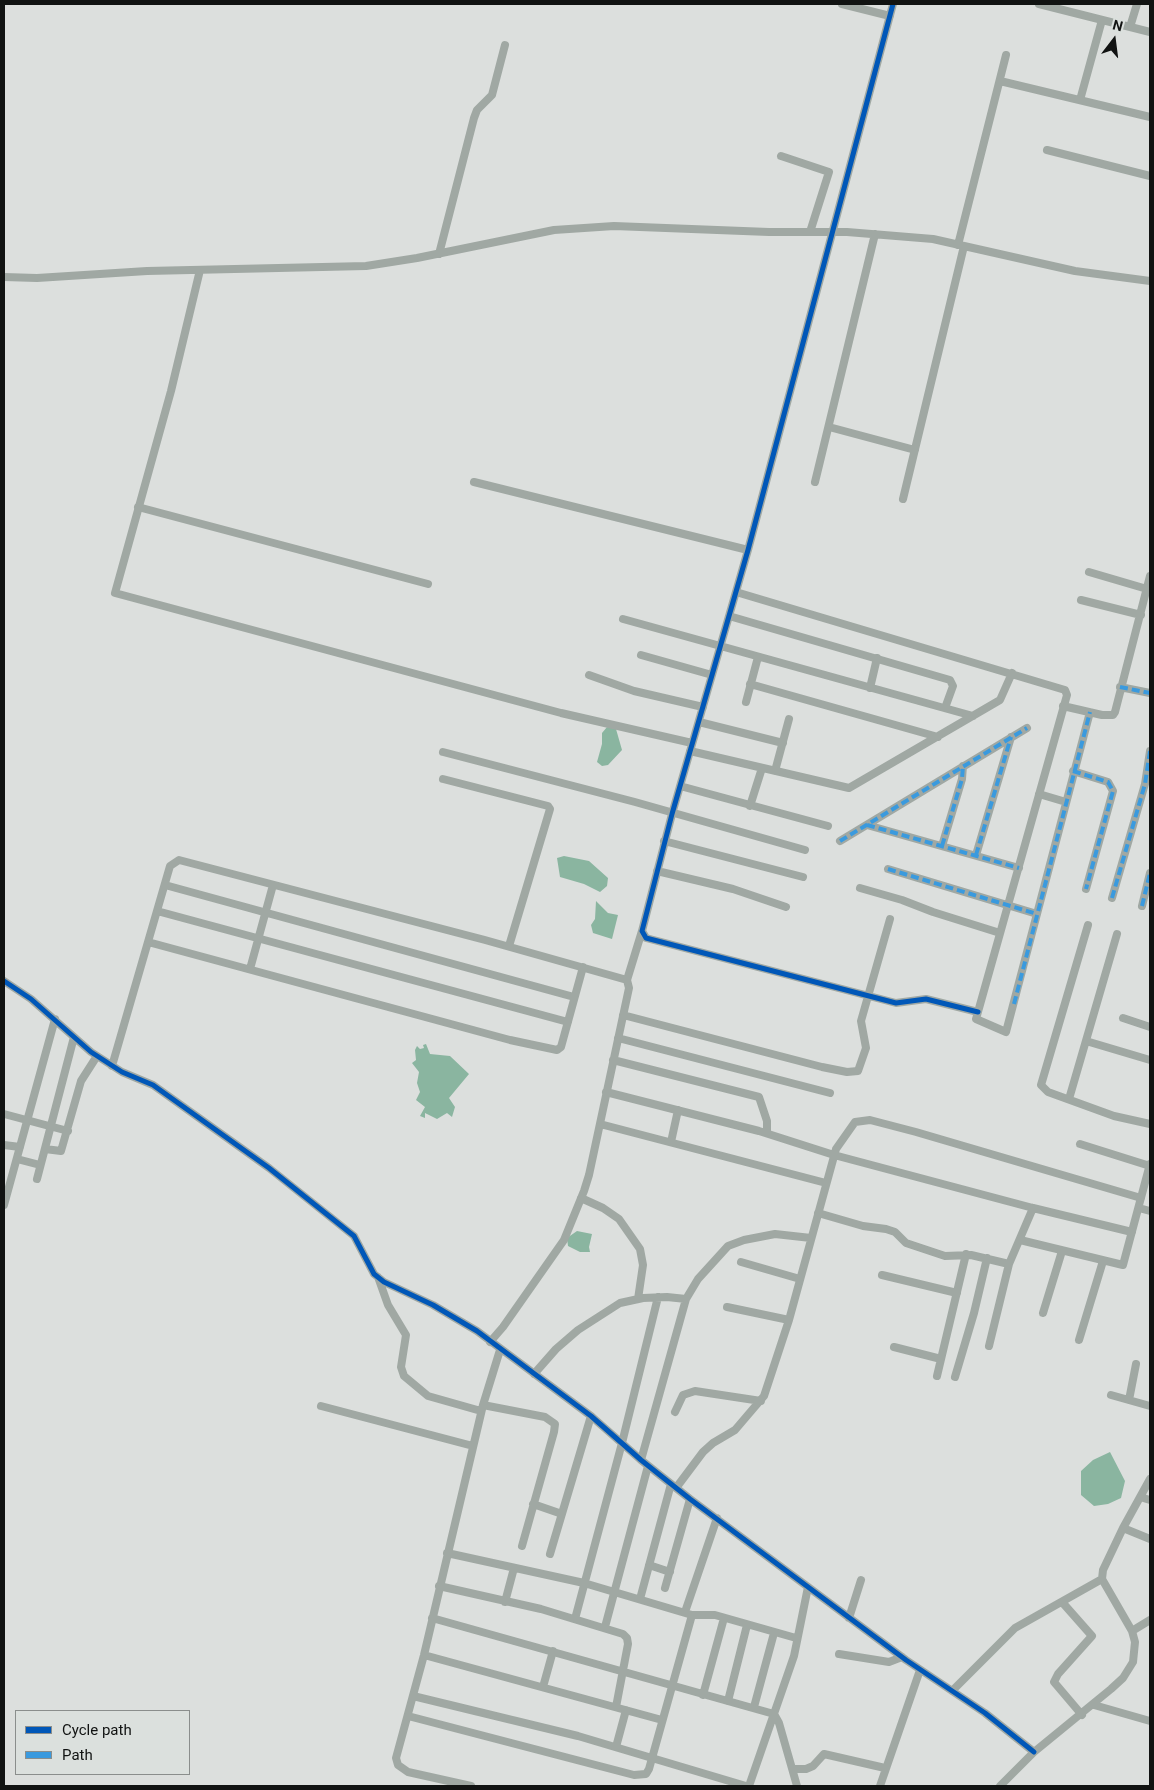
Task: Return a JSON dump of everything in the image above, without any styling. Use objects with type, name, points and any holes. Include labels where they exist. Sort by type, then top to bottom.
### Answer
[{"type":"street","points":[[842,4],[890,16]]},
{"type":"street","points":[[490,1342],[503,1327],[559,1247],[589,1175],[629,988],[626,980],[642,931],[664,841],[748,550],[893,4]]},
{"type":"street","points":[[1039,4],[1150,32]]},
{"type":"street","points":[[1130,27],[1137,4]]},
{"type":"street","points":[[1080,100],[1102,20]]},
{"type":"street","points":[[439,254],[476,110],[492,95],[505,45]]},
{"type":"street","points":[[903,499],[1006,55]]},
{"type":"street","points":[[1000,81],[1150,117]]},
{"type":"street","points":[[1047,150],[1150,176]]},
{"type":"street","points":[[781,156],[829,172],[810,232]]},
{"type":"street","points":[[4,277],[350,267],[439,254],[554,230],[614,226],[875,234],[933,239],[1074,271],[1150,281]]},
{"type":"street","points":[[815,482],[875,234]]},
{"type":"street","points":[[200,270],[171,392],[115,593],[562,712],[762,768],[849,788],[1000,700],[1012,674]]},
{"type":"street","points":[[829,427],[915,450]]},
{"type":"street","points":[[474,482],[748,550]]},
{"type":"street","points":[[138,507],[428,584]]},
{"type":"street","points":[[1089,572],[1147,589]]},
{"type":"street","points":[[1063,706],[1113,715],[1150,576]]},
{"type":"street","points":[[736,592],[1065,690],[1067,695],[976,1019],[1006,1032],[1090,712]]},
{"type":"street","points":[[1081,600],[1141,615]]},
{"type":"street","points":[[729,616],[877,658],[952,682],[945,708]]},
{"type":"street","points":[[622,620],[973,716]]},
{"type":"street","points":[[641,655],[712,675]]},
{"type":"street","points":[[746,702],[758,657]]},
{"type":"street","points":[[870,688],[877,658]]},
{"type":"street","points":[[590,675],[634,691],[702,707]]},
{"type":"street","points":[[750,684],[938,737]]},
{"type":"street","points":[[1120,687],[1150,693]]},
{"type":"street","points":[[775,771],[789,719]]},
{"type":"street","points":[[699,722],[783,743]]},
{"type":"street","points":[[840,841],[1027,728]]},
{"type":"street","points":[[976,855],[1010,737]]},
{"type":"street","points":[[443,752],[625,799],[672,814],[805,850]]},
{"type":"street","points":[[1112,898],[1148,787],[1150,752]]},
{"type":"street","points":[[942,846],[962,779],[963,766]]},
{"type":"street","points":[[750,806],[762,768]]},
{"type":"street","points":[[1073,772],[1108,782],[1113,791],[1086,889]]},
{"type":"street","points":[[443,779],[548,806],[550,809],[509,946]]},
{"type":"street","points":[[680,786],[828,826]]},
{"type":"street","points":[[1040,794],[1066,802]]},
{"type":"street","points":[[866,825],[1019,868]]},
{"type":"street","points":[[664,841],[804,877]]},
{"type":"street","points":[[112,1066],[170,866],[179,860],[509,946],[626,980]]},
{"type":"street","points":[[888,869],[1037,914]]},
{"type":"street","points":[[657,871],[733,889],[786,907]]},
{"type":"street","points":[[1142,906],[1148,892],[1150,873]]},
{"type":"street","points":[[165,885],[574,997]]},
{"type":"street","points":[[250,969],[273,885]]},
{"type":"street","points":[[860,888],[1000,933]]},
{"type":"street","points":[[157,911],[568,1022]]},
{"type":"street","points":[[623,1015],[822,1067],[854,1073],[858,1071],[866,1048],[860,1026],[890,919]]},
{"type":"street","points":[[1088,925],[1041,1086],[1048,1092],[1114,1116],[1150,1124]]},
{"type":"street","points":[[642,931],[646,938],[904,1004],[926,998],[978,1012]]},
{"type":"street","points":[[1069,1099],[1117,934]]},
{"type":"street","points":[[148,942],[552,1050],[561,1047],[583,966]]},
{"type":"street","points":[[4,982],[31,999],[97,1056],[112,1066],[153,1085],[270,1168],[354,1236],[378,1277],[388,1305],[406,1335],[401,1367],[404,1376],[428,1396],[482,1408],[545,1417],[554,1424],[554,1432],[522,1546]]},
{"type":"street","points":[[1123,1018],[1150,1026]]},
{"type":"street","points":[[4,1205],[55,1019]]},
{"type":"street","points":[[37,1179],[74,1037]]},
{"type":"street","points":[[618,1038],[830,1093]]},
{"type":"street","points":[[1086,1041],[1150,1060]]},
{"type":"street","points":[[45,1149],[61,1151],[81,1081],[97,1056]]},
{"type":"street","points":[[613,1060],[759,1097],[767,1121],[767,1133]]},
{"type":"street","points":[[606,1092],[767,1133],[834,1155],[1033,1208],[1132,1232]]},
{"type":"street","points":[[671,1142],[678,1110]]},
{"type":"street","points":[[4,1114],[68,1131]]},
{"type":"street","points":[[640,1599],[674,1486],[713,1442],[735,1430],[761,1401],[775,1368],[834,1155],[843,1136],[855,1122],[870,1120],[1141,1198]]},
{"type":"street","points":[[600,1124],[826,1183]]},
{"type":"street","points":[[1020,1240],[1123,1265],[1150,1165],[1080,1144]]},
{"type":"street","points":[[4,1145],[20,1148]]},
{"type":"street","points":[[17,1159],[40,1165]]},
{"type":"street","points":[[581,1198],[603,1208],[619,1219],[640,1248],[643,1265],[638,1299]]},
{"type":"street","points":[[990,1346],[1009,1264],[1033,1208]]},
{"type":"street","points":[[1139,1208],[1150,1211]]},
{"type":"street","points":[[818,1213],[863,1226],[890,1230],[906,1243],[945,1256],[966,1254],[1009,1264]]},
{"type":"street","points":[[641,1460],[686,1299],[698,1279],[728,1246],[758,1236],[776,1234],[811,1238]]},
{"type":"street","points":[[1043,1314],[1062,1250]]},
{"type":"street","points":[[937,1376],[966,1254]]},
{"type":"street","points":[[955,1377],[974,1313],[986,1258]]},
{"type":"street","points":[[1080,1340],[1103,1260]]},
{"type":"street","points":[[741,1262],[800,1279]]},
{"type":"street","points":[[882,1275],[957,1293]]},
{"type":"street","points":[[378,1277],[467,1324],[591,1416],[648,1466],[690,1499],[902,1657],[952,1691],[1034,1752]]},
{"type":"street","points":[[575,1619],[658,1298]]},
{"type":"street","points":[[534,1374],[556,1348],[578,1330],[620,1303],[638,1299],[686,1299]]},
{"type":"street","points":[[727,1307],[789,1320]]},
{"type":"street","points":[[894,1347],[941,1359]]},
{"type":"street","points":[[471,1786],[408,1772],[398,1765],[396,1758],[414,1696],[482,1408],[500,1350]]},
{"type":"street","points":[[1129,1400],[1136,1364]]},
{"type":"street","points":[[675,1412],[683,1395],[687,1392],[738,1396],[761,1401]]},
{"type":"street","points":[[1111,1395],[1150,1406]]},
{"type":"street","points":[[322,1406],[473,1446]]},
{"type":"street","points":[[550,1554],[591,1416]]},
{"type":"street","points":[[605,1627],[648,1466]]},
{"type":"street","points":[[952,1691],[1015,1628],[1102,1578],[1123,1528],[1150,1479]]},
{"type":"street","points":[[1140,1497],[1150,1500]]},
{"type":"street","points":[[665,1588],[690,1499]]},
{"type":"street","points":[[533,1504],[562,1514]]},
{"type":"street","points":[[408,1716],[634,1775],[646,1774],[652,1758],[689,1614],[717,1518]]},
{"type":"street","points":[[1123,1528],[1150,1539]]},
{"type":"street","points":[[447,1553],[584,1583],[689,1614],[706,1614],[724,1618],[747,1626],[796,1638]]},
{"type":"street","points":[[649,1565],[670,1572]]},
{"type":"street","points":[[505,1602],[514,1568]]},
{"type":"street","points":[[1000,1786],[1034,1752],[1094,1705],[1122,1678],[1133,1662],[1135,1642],[1132,1631],[1102,1578]]},
{"type":"street","points":[[849,1618],[861,1580]]},
{"type":"street","points":[[439,1586],[575,1619],[622,1634],[627,1638],[628,1644],[616,1707]]},
{"type":"street","points":[[414,1696],[616,1748],[748,1786],[794,1656],[796,1638],[808,1587]]},
{"type":"street","points":[[1062,1602],[1092,1636],[1058,1674],[1054,1682],[1082,1715]]},
{"type":"street","points":[[432,1618],[774,1714],[779,1723],[797,1786]]},
{"type":"street","points":[[703,1695],[724,1618]]},
{"type":"street","points":[[1132,1631],[1150,1620]]},
{"type":"street","points":[[728,1701],[747,1626]]},
{"type":"street","points":[[754,1707],[774,1633]]},
{"type":"street","points":[[543,1688],[553,1652]]},
{"type":"street","points":[[839,1654],[889,1662],[902,1657]]},
{"type":"street","points":[[424,1655],[662,1720]]},
{"type":"street","points":[[880,1786],[884,1768],[920,1670]]},
{"type":"street","points":[[1094,1705],[1150,1721]]},
{"type":"street","points":[[616,1748],[626,1710]]},
{"type":"street","points":[[793,1769],[806,1769],[813,1766],[824,1754],[884,1768]]},
{"type":"shaded area","points":[[607,727],[616,729],[622,750],[608,765],[602,766],[597,762],[602,744],[602,733]]},
{"type":"shaded area","points":[[564,856],[589,861],[608,878],[607,886],[600,892],[584,884],[560,877],[557,858]]},
{"type":"shaded area","points":[[596,901],[608,913],[618,915],[612,939],[593,933],[591,925],[595,919]]},
{"type":"shaded area","points":[[426,1044],[430,1054],[450,1056],[469,1074],[449,1098],[455,1107],[452,1117],[447,1113],[437,1119],[425,1113],[425,1118],[420,1116],[425,1107],[416,1100],[420,1092],[417,1083],[419,1072],[412,1063],[416,1060],[415,1050],[417,1046],[420,1049],[424,1048],[423,1045]]},
{"type":"shaded area","points":[[577,1231],[592,1234],[589,1247],[590,1252],[580,1252],[568,1246],[567,1238]]},
{"type":"shaded area","points":[[1110,1452],[1125,1481],[1121,1498],[1108,1504],[1094,1506],[1081,1495],[1081,1471],[1093,1460]]},
{"type":"marked path","points":[[1120,687],[1150,693]]},
{"type":"marked path","points":[[1014,1004],[1090,712]]},
{"type":"marked path","points":[[840,841],[1027,728]]},
{"type":"marked path","points":[[976,855],[1011,737]]},
{"type":"marked path","points":[[1112,898],[1145,784],[1150,751]]},
{"type":"marked path","points":[[942,846],[962,779],[963,766]]},
{"type":"marked path","points":[[1073,771],[1108,782],[1113,791],[1086,889]]},
{"type":"marked path","points":[[867,825],[1019,868]]},
{"type":"marked path","points":[[888,869],[1037,914]]},
{"type":"marked path","points":[[1142,906],[1150,873]]},
{"type":"cycle path","points":[[893,4],[748,550],[672,814],[642,931],[646,938],[896,1003],[926,999],[978,1012]]},
{"type":"cycle path","points":[[4,981],[31,999],[91,1052],[122,1072],[153,1085],[269,1168],[354,1236],[374,1274],[384,1282],[433,1305],[477,1331],[591,1416],[641,1460],[690,1499],[906,1660],[985,1713],[1034,1752]]}]
